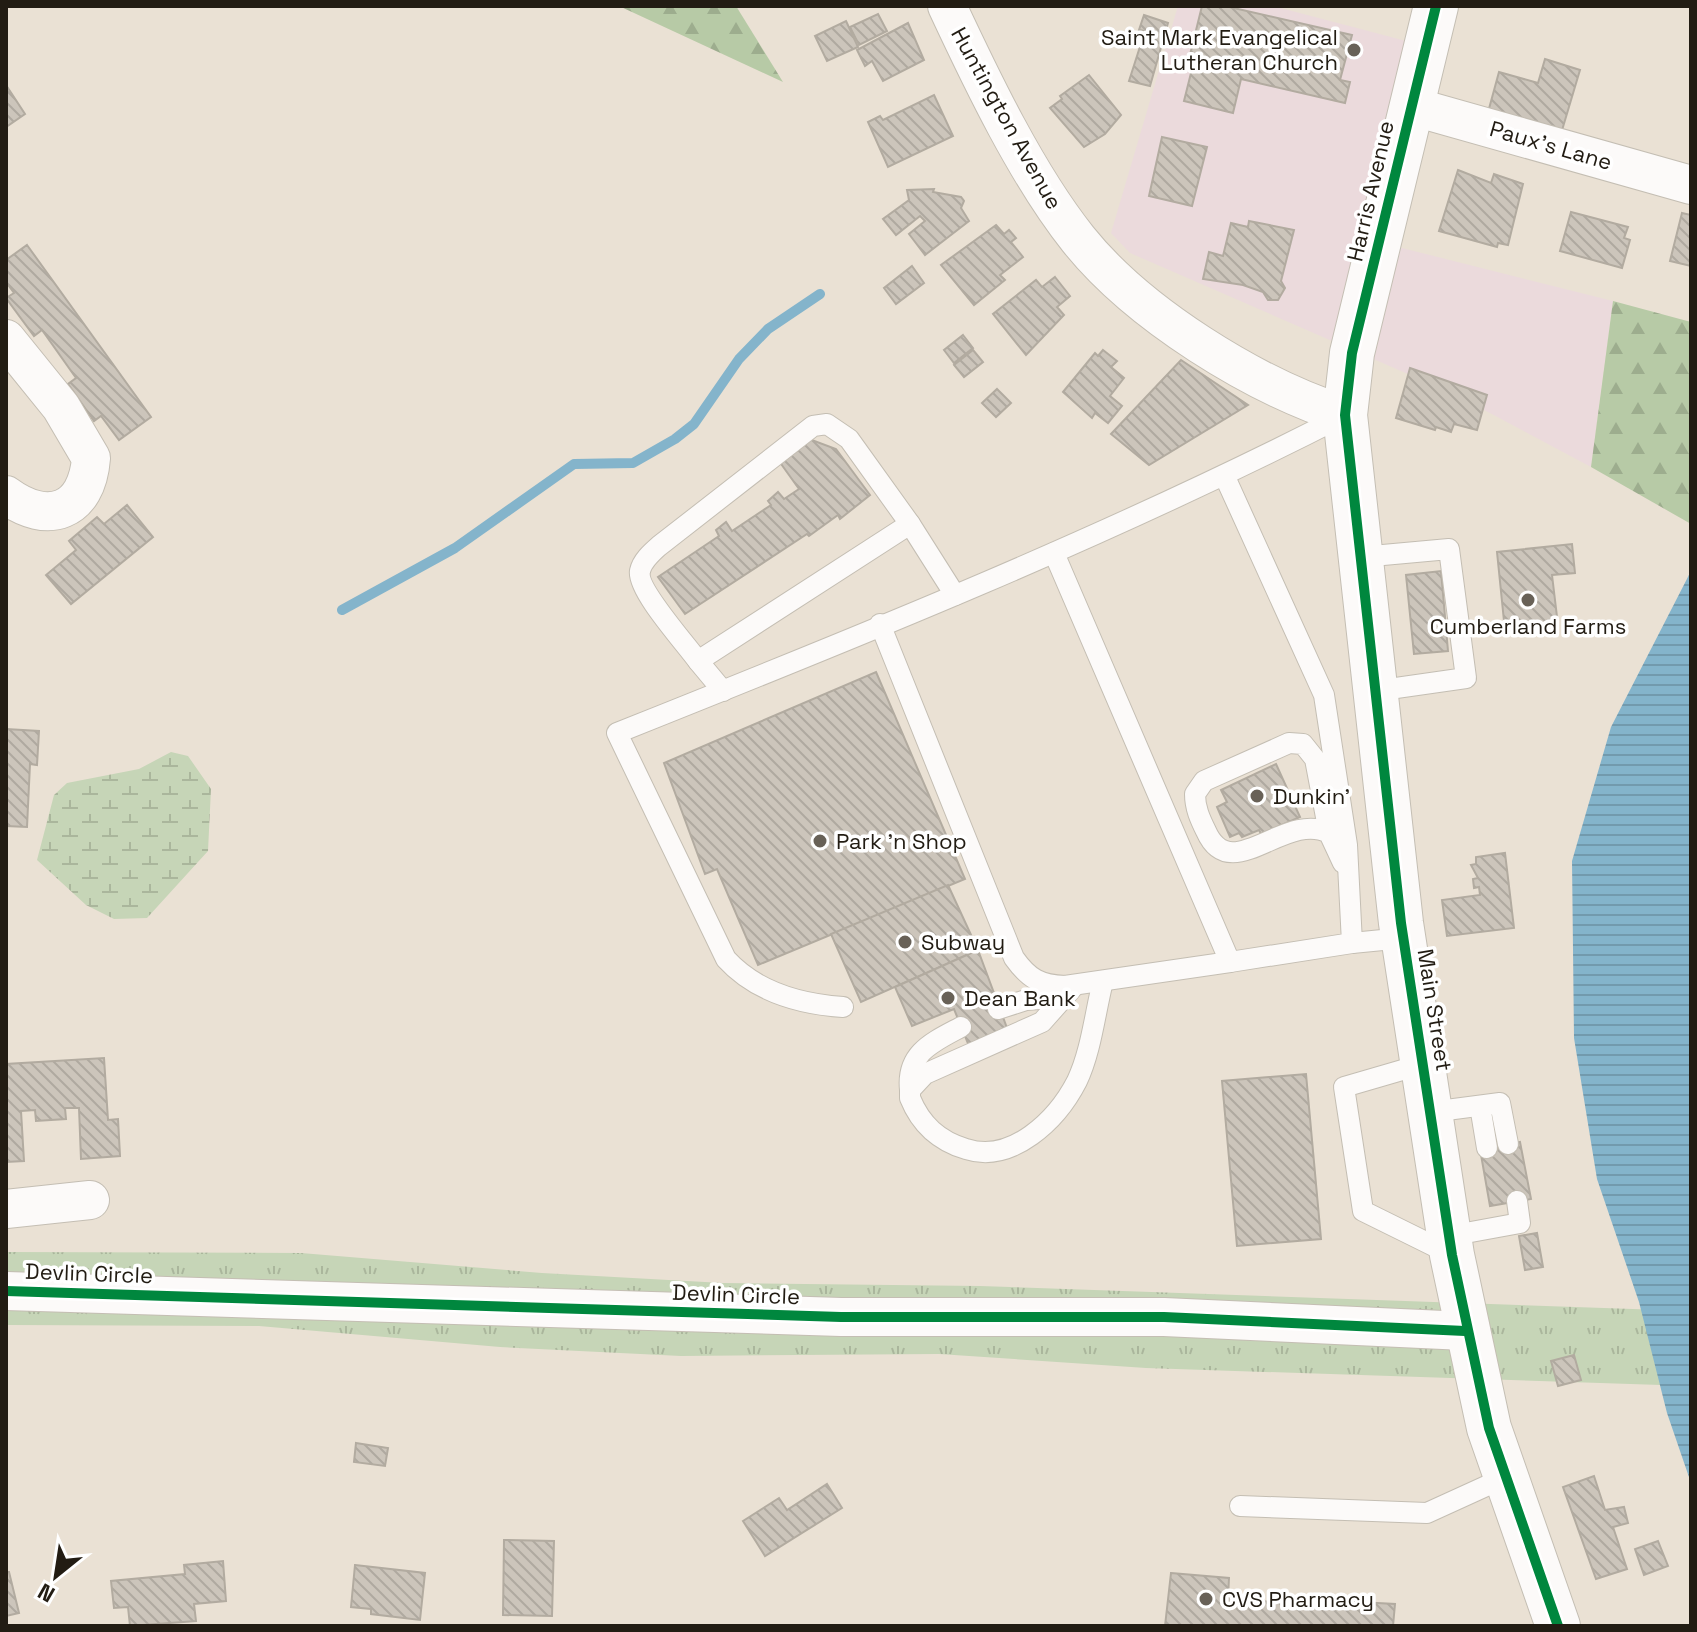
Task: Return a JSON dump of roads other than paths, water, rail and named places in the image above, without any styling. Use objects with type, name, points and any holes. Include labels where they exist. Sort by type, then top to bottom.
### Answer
[{"type":"main road","name":"Harris Avenue","points":[[1346,401],[1436,6]]},
{"type":"main road","name":"Main Street","points":[[1346,401],[1403,938],[1450,1246],[1465,1331],[1491,1435],[1558,1626]]},
{"type":"street","name":"Huntington Avenue","points":[[947,6],[1045,193],[1100,265],[1166,319],[1224,356],[1297,396],[1346,401]]},
{"type":"street","name":"Paux's Lane","points":[[1411,106],[1691,185]]},
{"type":"street","points":[[6,339],[61,407],[91,458],[84,486],[72,502],[60,510],[41,514],[6,495]]},
{"type":"street","points":[[6,1209],[90,1200]]},
{"type":"street","name":"Devlin Circle","points":[[6,1291],[841,1317],[1164,1317],[1465,1331]]},
{"type":"lane","points":[[843,1007],[806,1003],[776,993],[737,972],[726,959],[617,733],[955,595],[1225,477],[1346,401]]},
{"type":"lane","points":[[723,691],[648,595],[639,576],[640,568],[659,546],[813,426],[827,424],[849,439],[910,524],[955,595]]},
{"type":"lane","points":[[1225,477],[1324,695],[1337,767],[1352,943]]},
{"type":"lane","points":[[698,661],[910,524]]},
{"type":"lane","points":[[1361,557],[1449,549],[1466,678],[1375,691]]},
{"type":"lane","points":[[1054,553],[1230,962]]},
{"type":"lane","points":[[880,624],[1014,958],[1032,979],[1071,991]]},
{"type":"lane","points":[[1329,833],[1317,827],[1297,828],[1243,852],[1225,852],[1210,842],[1197,811],[1195,794],[1204,781],[1278,747],[1298,742],[1315,759],[1329,833],[1348,875]]},
{"type":"lane","points":[[998,1009],[1103,981],[1403,938]]},
{"type":"lane","points":[[961,1027],[922,1050],[911,1068],[910,1090],[915,1111],[942,1140],[980,1153],[1013,1147],[1052,1116],[1078,1079],[1103,981]]},
{"type":"lane","points":[[910,1090],[925,1074],[1042,1022],[1071,991]]},
{"type":"lane","points":[[1423,1064],[1344,1087],[1363,1211],[1450,1246],[1501,1226],[1520,1223],[1508,1203]]},
{"type":"lane","points":[[1431,1112],[1500,1103],[1508,1144]]},
{"type":"lane","points":[[1480,1106],[1487,1148]]},
{"type":"lane","points":[[1240,1506],[1427,1513],[1506,1477]]},
{"type":"water","points":[[1691,571],[1691,1483],[1667,1413],[1639,1302],[1597,1179],[1574,1038],[1572,861],[1611,727]]},
{"type":"waterway","points":[[342,610],[455,548],[574,464],[633,463],[675,439],[694,424],[739,359],[768,329],[820,294]]},
{"type":"place","name":"Saint Mark Evangelical Lutheran Church","points":[[1354,50]]},
{"type":"place","name":"Cumberland Farms","points":[[1528,600]]},
{"type":"place","name":"Dunkin'","points":[[1257,796]]},
{"type":"place","name":"Park 'n Shop","points":[[820,841]]},
{"type":"place","name":"Subway","points":[[905,942]]},
{"type":"place","name":"Dean Bank","points":[[948,998]]},
{"type":"place","name":"CVS Pharmacy","points":[[1206,1599]]}]
